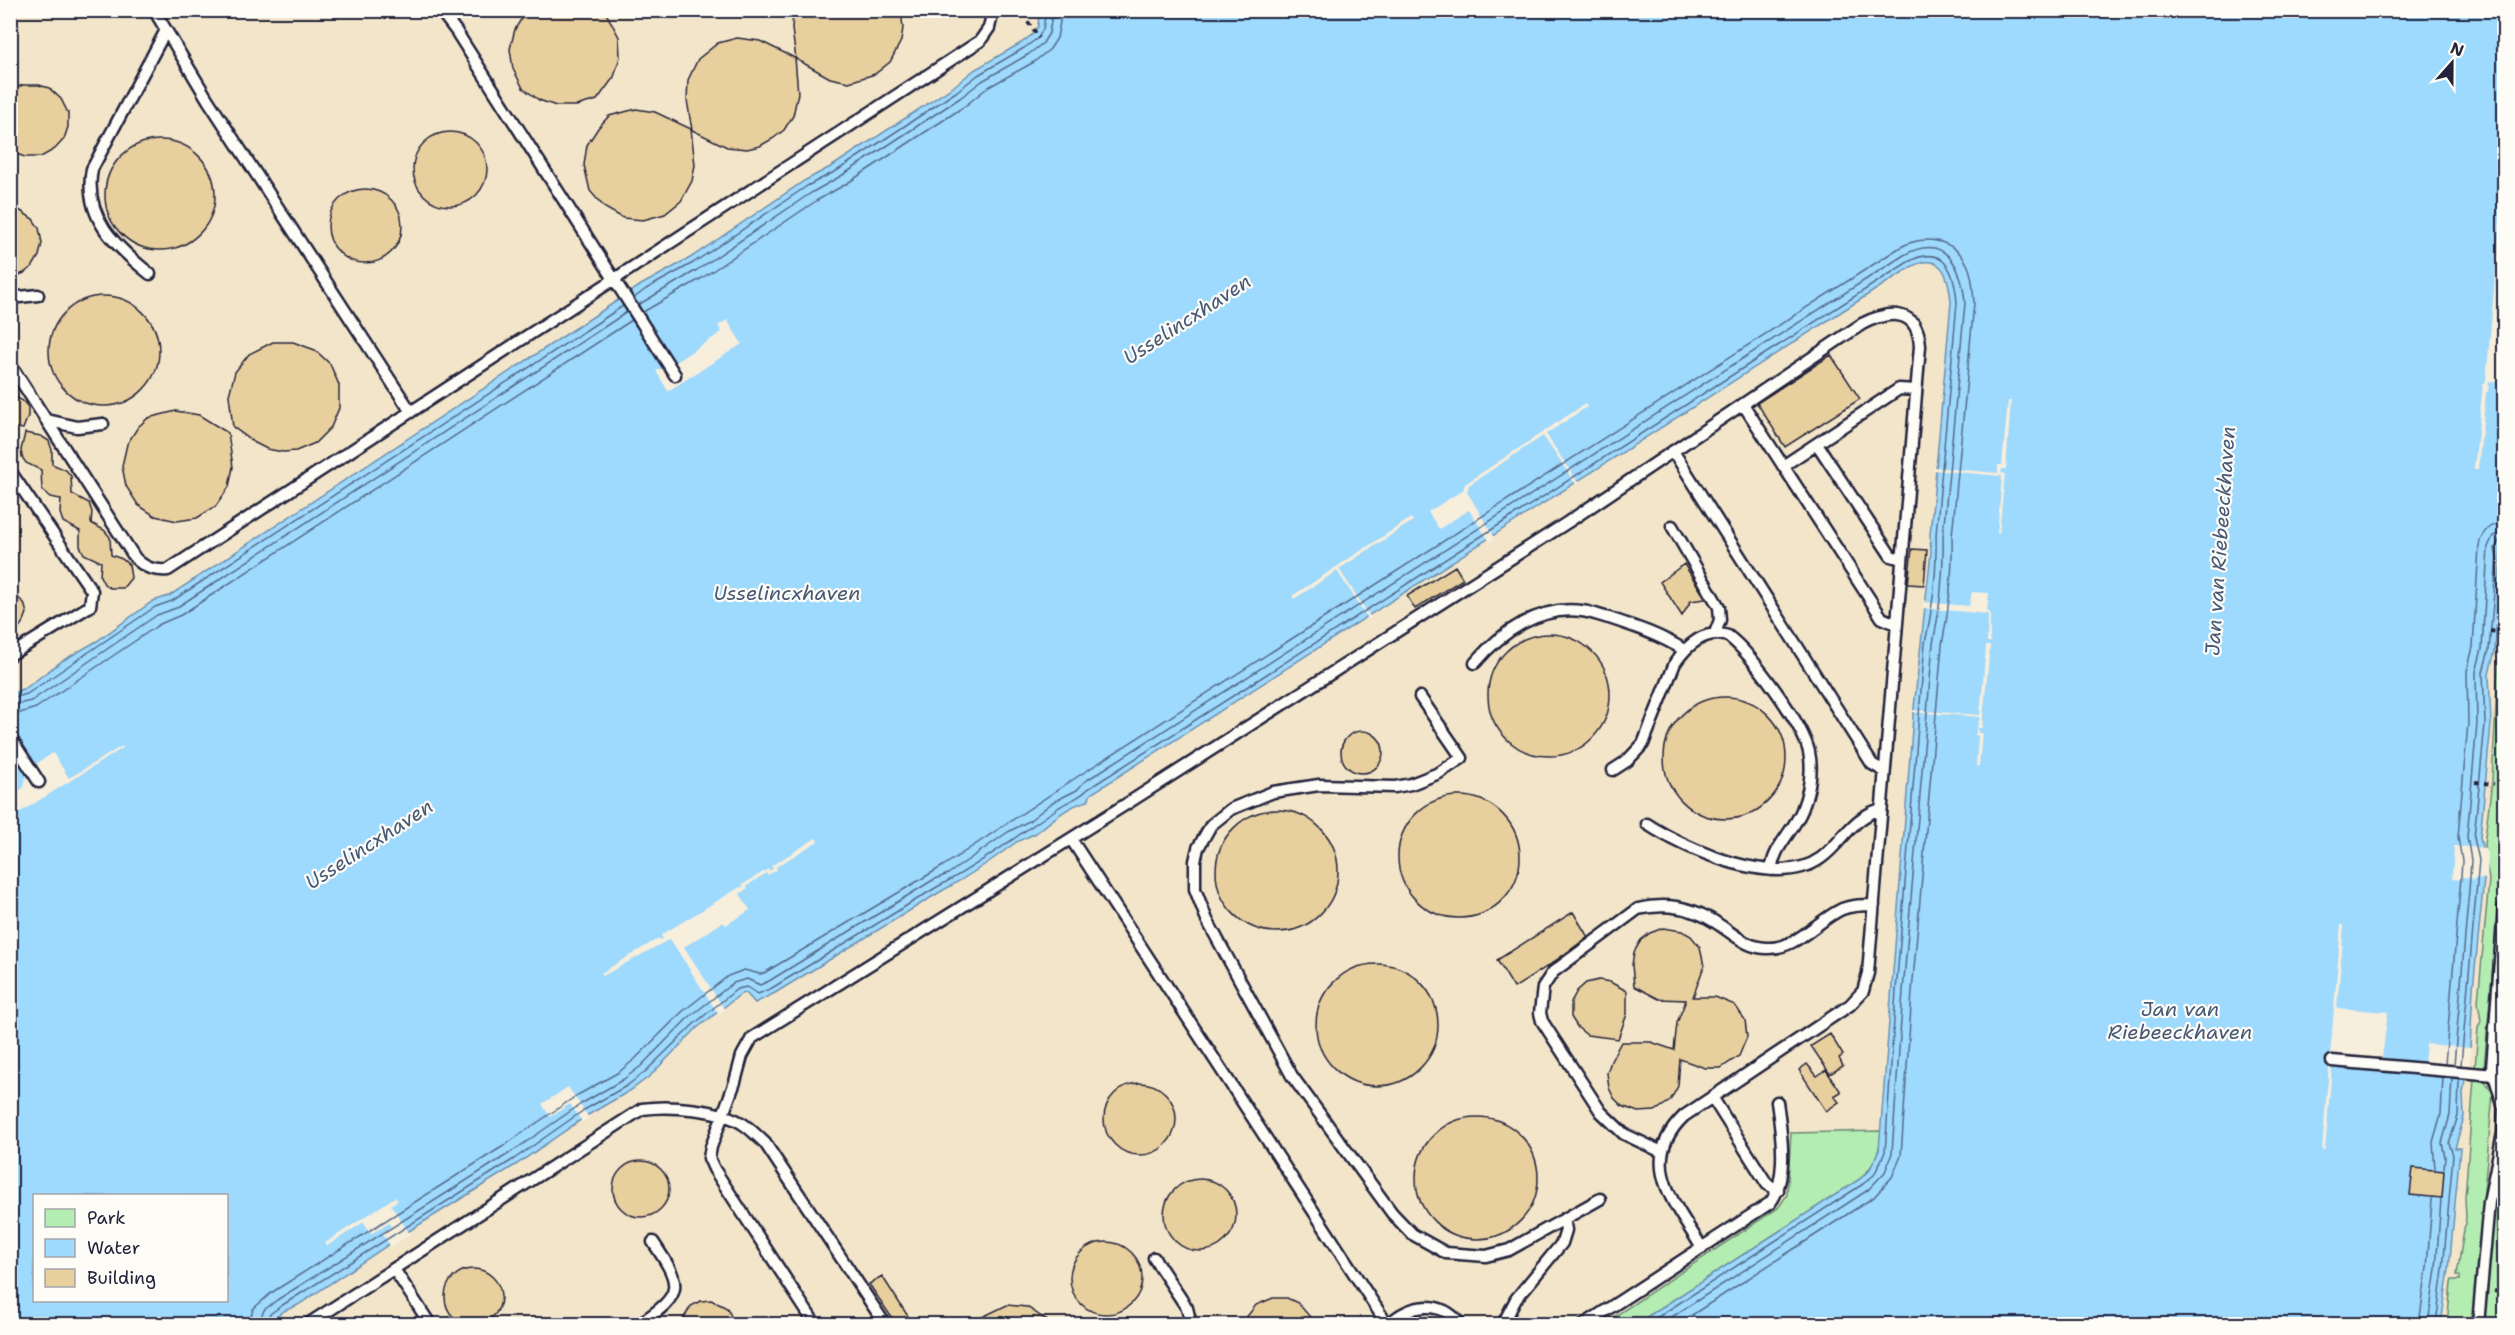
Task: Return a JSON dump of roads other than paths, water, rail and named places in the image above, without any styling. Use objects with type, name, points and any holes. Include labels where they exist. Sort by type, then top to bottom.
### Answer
[{"type":"lane","points":[[154,10],[208,100],[411,412]]},
{"type":"lane","points":[[440,10],[456,31],[675,375]]},
{"type":"lane","points":[[10,364],[135,558],[144,567],[159,571],[168,570],[980,41],[989,28],[993,10]]},
{"type":"lane","points":[[150,274],[132,259],[105,229],[92,204],[90,181],[92,169],[166,30]]},
{"type":"lane","points":[[10,298],[38,295]]},
{"type":"lane","points":[[815,1324],[711,1164],[711,1147],[742,1056],[753,1038],[1071,839],[1568,522],[1862,324],[1885,314],[1902,316],[1909,320],[1918,332],[1920,346],[1868,974],[1857,999],[1676,1124],[1662,1152],[1661,1175],[1664,1186],[1702,1248]]},
{"type":"lane","points":[[1783,466],[1899,389],[1916,390]]},
{"type":"lane","points":[[1743,404],[1882,618],[1896,624]]},
{"type":"lane","points":[[46,420],[77,427],[103,424]]},
{"type":"lane","points":[[1817,444],[1890,556],[1902,559]]},
{"type":"lane","points":[[1673,451],[1872,764],[1884,771]]},
{"type":"lane","points":[[10,471],[92,591],[90,606],[10,655]]},
{"type":"lane","points":[[1672,526],[1719,607],[1720,620],[1715,633]]},
{"type":"lane","points":[[1475,663],[1494,643],[1517,626],[1534,618],[1570,610],[1595,614],[1641,628],[1684,650]]},
{"type":"lane","points":[[1613,770],[1627,761],[1642,744],[1675,663],[1684,650],[1696,641],[1715,633],[1728,636],[1754,662],[1800,729],[1809,752],[1809,780],[1804,802],[1796,822],[1776,849],[1771,870]]},
{"type":"lane","points":[[1420,697],[1462,758],[1439,773],[1411,784],[1395,787],[1318,785],[1273,792],[1237,806],[1221,816],[1204,836],[1195,861],[1195,889],[1207,920],[1292,1076],[1392,1213],[1412,1234],[1446,1253],[1486,1256],[1509,1250],[1600,1199]]},
{"type":"lane","points":[[10,737],[39,782]]},
{"type":"lane","points":[[1647,824],[1664,835],[1702,853],[1771,870],[1785,871],[1811,864],[1822,858],[1861,818],[1881,809]]},
{"type":"lane","points":[[1071,839],[1388,1324],[1405,1311],[1421,1306],[1439,1309],[1460,1324]]},
{"type":"lane","points":[[1662,1152],[1624,1134],[1600,1112],[1542,1021],[1541,996],[1553,972],[1638,909],[1653,906],[1680,907],[1702,915],[1745,943],[1764,948],[1776,948],[1791,943],[1841,910],[1854,906],[1874,905]]},
{"type":"lane","points":[[2478,1324],[2489,1202],[2504,1133],[2504,1108],[2493,1072],[2496,1016],[2501,1001],[2505,907]]},
{"type":"lane","points":[[2332,1061],[2493,1072]]},
{"type":"lane","points":[[1712,1097],[1767,1184],[1778,1190]]},
{"type":"lane","points":[[1585,1324],[1764,1208],[1778,1190],[1781,1135],[1777,1102]]},
{"type":"lane","points":[[308,1324],[642,1109],[669,1107],[722,1116],[743,1124],[765,1143],[885,1324]]},
{"type":"lane","points":[[1503,1324],[1516,1299],[1562,1243],[1566,1230],[1564,1219]]},
{"type":"lane","points":[[639,1324],[663,1309],[673,1291],[673,1271],[653,1242]]},
{"type":"lane","points":[[1154,1258],[1187,1308],[1191,1324]]},
{"type":"lane","points":[[394,1269],[430,1324]]},
{"type":"water","name":"Usselincxhaven","points":[[1039,11],[2504,11],[2504,534],[2501,548],[2495,651],[2489,673],[2491,724],[2480,838],[2485,858],[2484,879],[2473,989],[2470,1048],[2463,1093],[2464,1117],[2455,1148],[2460,1148],[2449,1270],[2441,1324],[1636,1324],[1860,1179],[1869,1171],[1879,1150],[1913,717],[1931,552],[1930,535],[1951,302],[1946,276],[1937,264],[1930,262],[1911,267],[1091,794],[1088,801],[1054,818],[1036,833],[1015,843],[959,881],[775,993],[755,1003],[746,993],[741,994],[697,1028],[650,1076],[631,1090],[588,1115],[517,1164],[409,1231],[298,1305],[284,1311],[268,1324],[11,1324],[11,694],[23,690],[62,661],[97,641],[153,601],[169,596],[641,285],[690,258],[804,181],[834,165],[953,87],[974,70],[1033,34],[1038,26]]},
{"type":"water label","name":"Jan van Riebeeckhaven","points":[[2220,541]]},
{"type":"water label","name":"Jan van Riebeeckhaven","points":[[2180,1020]]}]
